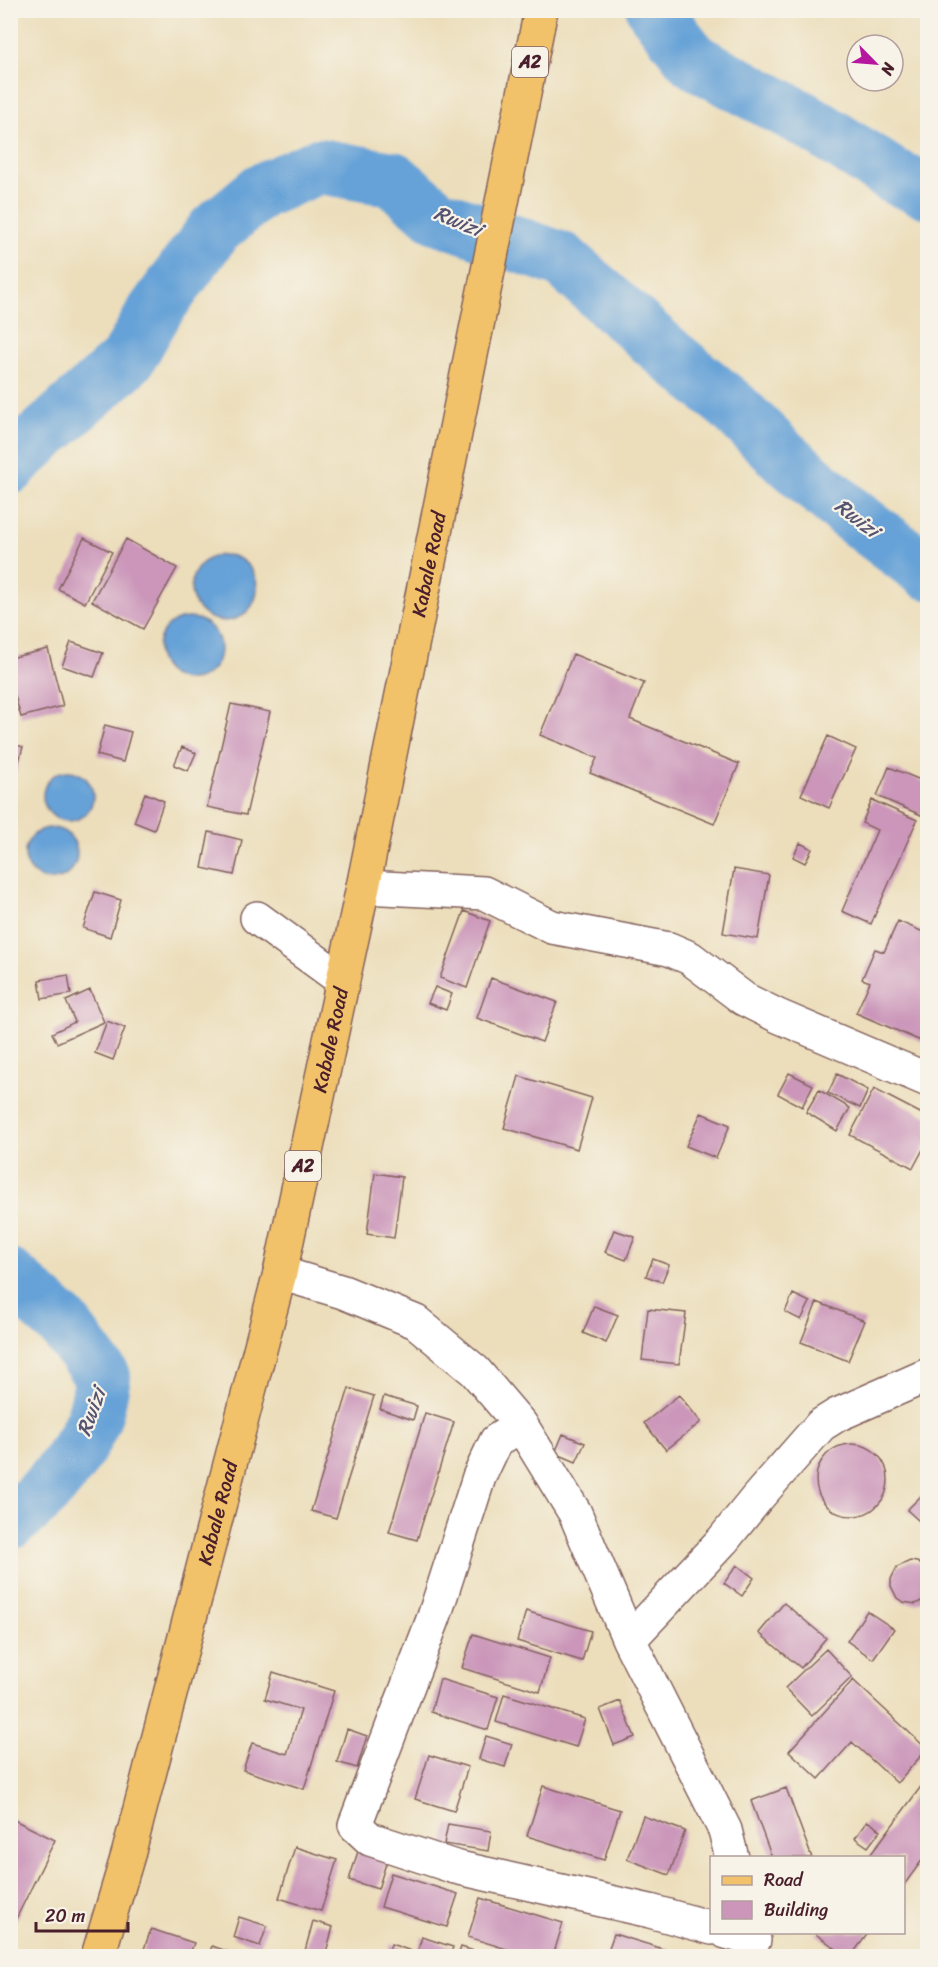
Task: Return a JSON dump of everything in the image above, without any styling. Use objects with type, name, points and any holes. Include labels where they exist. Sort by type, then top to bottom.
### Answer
[{"type":"main road","name":"Kabale Road","points":[[98,1956],[128,1855],[280,1273],[363,887],[541,10]]},
{"type":"street","points":[[363,887],[484,892],[552,927],[669,949],[690,958],[744,999],[927,1080]]},
{"type":"street","points":[[257,918],[342,980]]},
{"type":"street","points":[[280,1273],[343,1292],[416,1322],[475,1371],[521,1425],[575,1512],[629,1640],[724,1830],[732,1856]]},
{"type":"street","points":[[629,1640],[723,1540],[822,1425],[837,1414],[927,1375]]},
{"type":"street","points":[[521,1425],[496,1441],[479,1477],[434,1617],[355,1825],[370,1839],[455,1868],[650,1911],[710,1928]]},
{"type":"water","points":[[217,555],[231,555],[243,560],[252,569],[257,588],[255,601],[248,612],[231,621],[217,621],[205,616],[196,607],[191,595],[191,581],[196,569],[205,560]]},
{"type":"water","points":[[189,618],[206,623],[211,627],[215,632],[220,649],[215,666],[211,671],[206,675],[189,680],[172,675],[167,671],[163,666],[158,649],[163,632],[167,627],[172,623]]},
{"type":"water","points":[[68,771],[82,775],[89,782],[93,796],[89,810],[82,817],[68,821],[54,817],[47,810],[43,796],[47,782],[54,775]]},
{"type":"water","points":[[46,828],[56,828],[70,835],[77,854],[70,873],[56,880],[46,880],[36,876],[29,869],[25,859],[25,849],[29,839],[36,832]]},
{"type":"building","points":[[84,538],[112,552],[85,603],[58,589]]},
{"type":"building","points":[[126,539],[177,568],[143,629],[92,601]]},
{"type":"building","points":[[71,642],[103,653],[94,677],[62,666]]},
{"type":"building","points":[[48,649],[63,706],[21,717],[10,679],[10,658]]},
{"type":"building","points":[[573,654],[644,683],[630,719],[739,764],[714,824],[590,773],[597,758],[540,735]]},
{"type":"building","points":[[231,704],[270,712],[246,815],[207,807]]},
{"type":"building","points":[[105,725],[131,732],[123,762],[97,755]]},
{"type":"building","points":[[828,736],[856,749],[829,808],[801,795]]},
{"type":"building","points":[[10,743],[23,747],[11,790],[10,790]]},
{"type":"building","points":[[182,747],[196,753],[188,771],[174,765]]},
{"type":"building","points":[[889,767],[928,783],[928,818],[877,796]]},
{"type":"building","points":[[145,793],[164,801],[154,830],[134,822]]},
{"type":"building","points":[[872,800],[917,820],[871,924],[842,911],[877,830],[862,823]]},
{"type":"building","points":[[209,832],[242,840],[234,875],[202,868]]},
{"type":"building","points":[[800,843],[812,849],[805,863],[793,857]]},
{"type":"building","points":[[734,869],[769,875],[758,939],[723,933]]},
{"type":"building","points":[[95,892],[121,900],[110,937],[83,928]]},
{"type":"building","points":[[464,911],[490,921],[467,988],[440,978]]},
{"type":"building","points":[[898,921],[928,934],[928,1044],[856,1013],[870,982],[862,979],[875,949],[884,952]]},
{"type":"building","points":[[68,975],[71,994],[42,999],[39,980]]},
{"type":"building","points":[[491,978],[557,1002],[542,1042],[477,1018]]},
{"type":"building","points":[[435,987],[452,994],[446,1010],[428,1003]]},
{"type":"building","points":[[90,990],[104,1022],[57,1043],[52,1033],[75,1022],[66,1001]]},
{"type":"building","points":[[107,1021],[125,1028],[113,1060],[95,1053]]},
{"type":"building","points":[[789,1073],[813,1085],[802,1107],[778,1094]]},
{"type":"building","points":[[837,1074],[868,1090],[860,1108],[828,1093]]},
{"type":"building","points":[[519,1076],[592,1098],[577,1149],[504,1128]]},
{"type":"building","points":[[874,1089],[928,1117],[928,1140],[913,1168],[850,1135]]},
{"type":"building","points":[[819,1090],[850,1108],[837,1131],[806,1112]]},
{"type":"building","points":[[701,1113],[730,1125],[716,1158],[686,1146]]},
{"type":"building","points":[[375,1173],[402,1177],[394,1238],[367,1234]]},
{"type":"building","points":[[614,1230],[635,1237],[626,1260],[605,1252]]},
{"type":"building","points":[[653,1259],[669,1265],[662,1282],[646,1276]]},
{"type":"building","points":[[793,1294],[810,1302],[801,1320],[785,1312]]},
{"type":"building","points":[[817,1302],[865,1321],[848,1361],[801,1342]]},
{"type":"building","points":[[594,1306],[618,1315],[606,1343],[583,1333]]},
{"type":"building","points":[[648,1309],[686,1313],[679,1364],[642,1360]]},
{"type":"building","points":[[349,1388],[374,1396],[336,1518],[311,1511]]},
{"type":"building","points":[[679,1395],[701,1422],[666,1450],[644,1423]]},
{"type":"building","points":[[384,1396],[417,1406],[413,1420],[380,1409]]},
{"type":"building","points":[[425,1413],[454,1422],[417,1540],[389,1532]]},
{"type":"building","points":[[563,1434],[585,1443],[576,1462],[555,1453]]},
{"type":"building","points":[[852,1444],[872,1450],[882,1460],[888,1480],[882,1500],[872,1510],[852,1516],[832,1510],[822,1500],[816,1480],[822,1460],[832,1450]]},
{"type":"building","points":[[928,1489],[928,1529],[907,1510]]},
{"type":"building","points":[[910,1561],[917,1562],[928,1569],[928,1597],[916,1604],[903,1602],[897,1598],[891,1586],[891,1579],[897,1567]]},
{"type":"building","points":[[737,1565],[754,1578],[742,1596],[724,1583]]},
{"type":"building","points":[[784,1603],[826,1638],[801,1668],[759,1633]]},
{"type":"building","points":[[526,1611],[591,1631],[582,1661],[517,1641]]},
{"type":"building","points":[[867,1611],[894,1629],[873,1659],[847,1641]]},
{"type":"building","points":[[473,1634],[550,1658],[540,1692],[462,1668]]},
{"type":"building","points":[[826,1649],[852,1677],[812,1716],[785,1688]]},
{"type":"building","points":[[273,1672],[334,1691],[304,1789],[243,1770],[252,1743],[287,1754],[301,1710],[265,1699]]},
{"type":"building","points":[[440,1679],[498,1697],[488,1730],[431,1712]]},
{"type":"building","points":[[853,1680],[927,1749],[897,1783],[852,1742],[819,1779],[789,1751]]},
{"type":"building","points":[[504,1694],[585,1719],[576,1747],[496,1722]]},
{"type":"building","points":[[620,1701],[635,1737],[614,1745],[600,1709]]},
{"type":"building","points":[[347,1729],[367,1736],[357,1768],[337,1762]]},
{"type":"building","points":[[486,1736],[512,1744],[505,1767],[479,1759]]},
{"type":"building","points":[[429,1755],[468,1767],[454,1811],[415,1799]]},
{"type":"building","points":[[928,1777],[928,1852],[905,1884],[905,1856],[869,1856]]},
{"type":"building","points":[[543,1786],[620,1810],[604,1860],[527,1836]]},
{"type":"building","points":[[786,1788],[811,1856],[771,1856],[751,1801]]},
{"type":"building","points":[[643,1816],[685,1831],[669,1875],[627,1859]]},
{"type":"building","points":[[10,1818],[55,1840],[10,1931]]},
{"type":"building","points":[[867,1821],[881,1830],[868,1847],[855,1838]]},
{"type":"building","points":[[448,1824],[491,1831],[488,1851],[444,1844]]},
{"type":"building","points":[[360,1845],[389,1854],[378,1889],[349,1880]]},
{"type":"building","points":[[295,1847],[337,1860],[321,1911],[279,1898]]},
{"type":"building","points":[[391,1873],[458,1894],[447,1927],[381,1907]]},
{"type":"building","points":[[480,1898],[563,1923],[553,1956],[529,1956],[468,1937]]},
{"type":"building","points":[[239,1917],[267,1926],[260,1946],[233,1937]]},
{"type":"building","points":[[313,1921],[333,1927],[325,1956],[305,1951]]},
{"type":"building","points":[[151,1929],[194,1943],[189,1956],[155,1956],[143,1952]]},
{"type":"building","points":[[614,1934],[686,1956],[606,1956]]},
{"type":"building","points":[[816,1934],[868,1934],[851,1956],[846,1956]]},
{"type":"building","points":[[422,1937],[453,1947],[450,1956],[387,1956],[391,1944],[417,1953]]},
{"type":"building","points":[[212,1946],[239,1955],[239,1956],[208,1956]]},
{"type":"building","points":[[461,1947],[491,1956],[458,1956]]},
{"type":"waterway","name":"Rwizi","points":[[654,10],[694,61],[811,123],[893,176],[928,191]]},
{"type":"waterway","name":"Rwizi","points":[[10,467],[16,459],[127,360],[155,311],[214,230],[261,191],[319,166],[393,179],[437,216],[562,260],[732,406],[781,454],[849,513],[928,572]]},
{"type":"waterway","name":"Rwizi","points":[[10,1277],[63,1324],[103,1377],[94,1417],[77,1451],[47,1489],[10,1522]]}]
